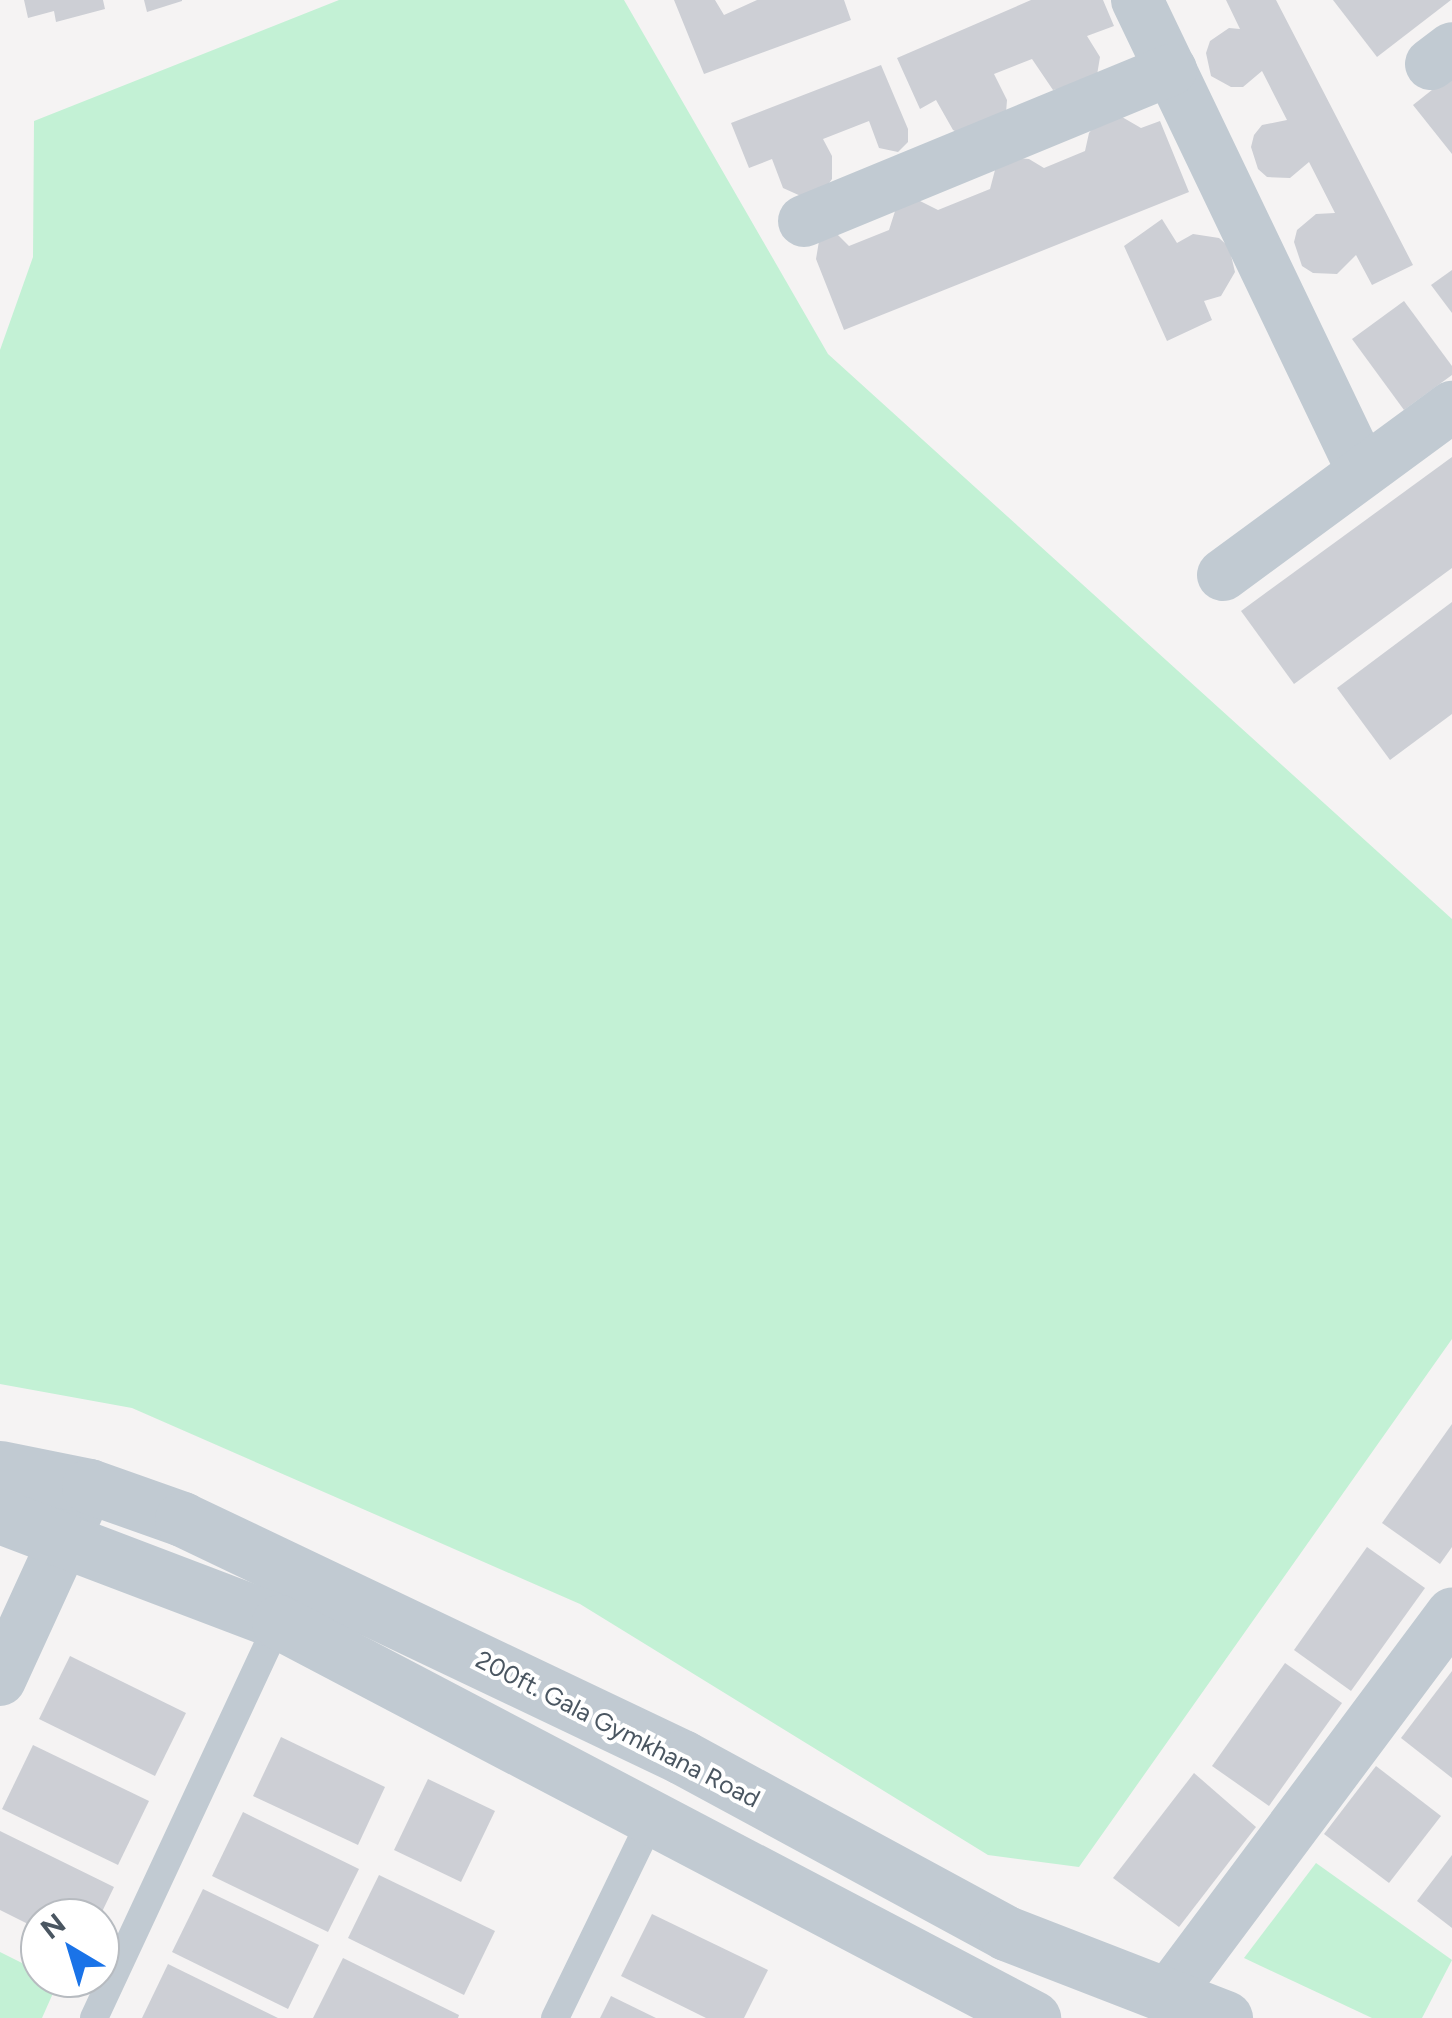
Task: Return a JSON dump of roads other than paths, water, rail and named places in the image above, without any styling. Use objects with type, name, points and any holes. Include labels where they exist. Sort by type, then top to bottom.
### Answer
[{"type":"street","points":[[1137,0],[1363,472]]},
{"type":"street","points":[[804,221],[1170,70]]},
{"type":"street","points":[[1223,576],[1452,407]]},
{"type":"street","name":"200ft. Gala Gymkhana Road","points":[[0,1468],[89,1486],[182,1519],[682,1757],[1006,1933],[1225,2018]]},
{"type":"street","points":[[0,1680],[89,1486]]},
{"type":"street","points":[[0,1516],[279,1622],[653,1816],[1005,2011]]},
{"type":"street","points":[[1167,1996],[1452,1612]]},
{"type":"lane","points":[[94,2018],[279,1622]]},
{"type":"lane","points":[[555,2018],[653,1816]]}]
